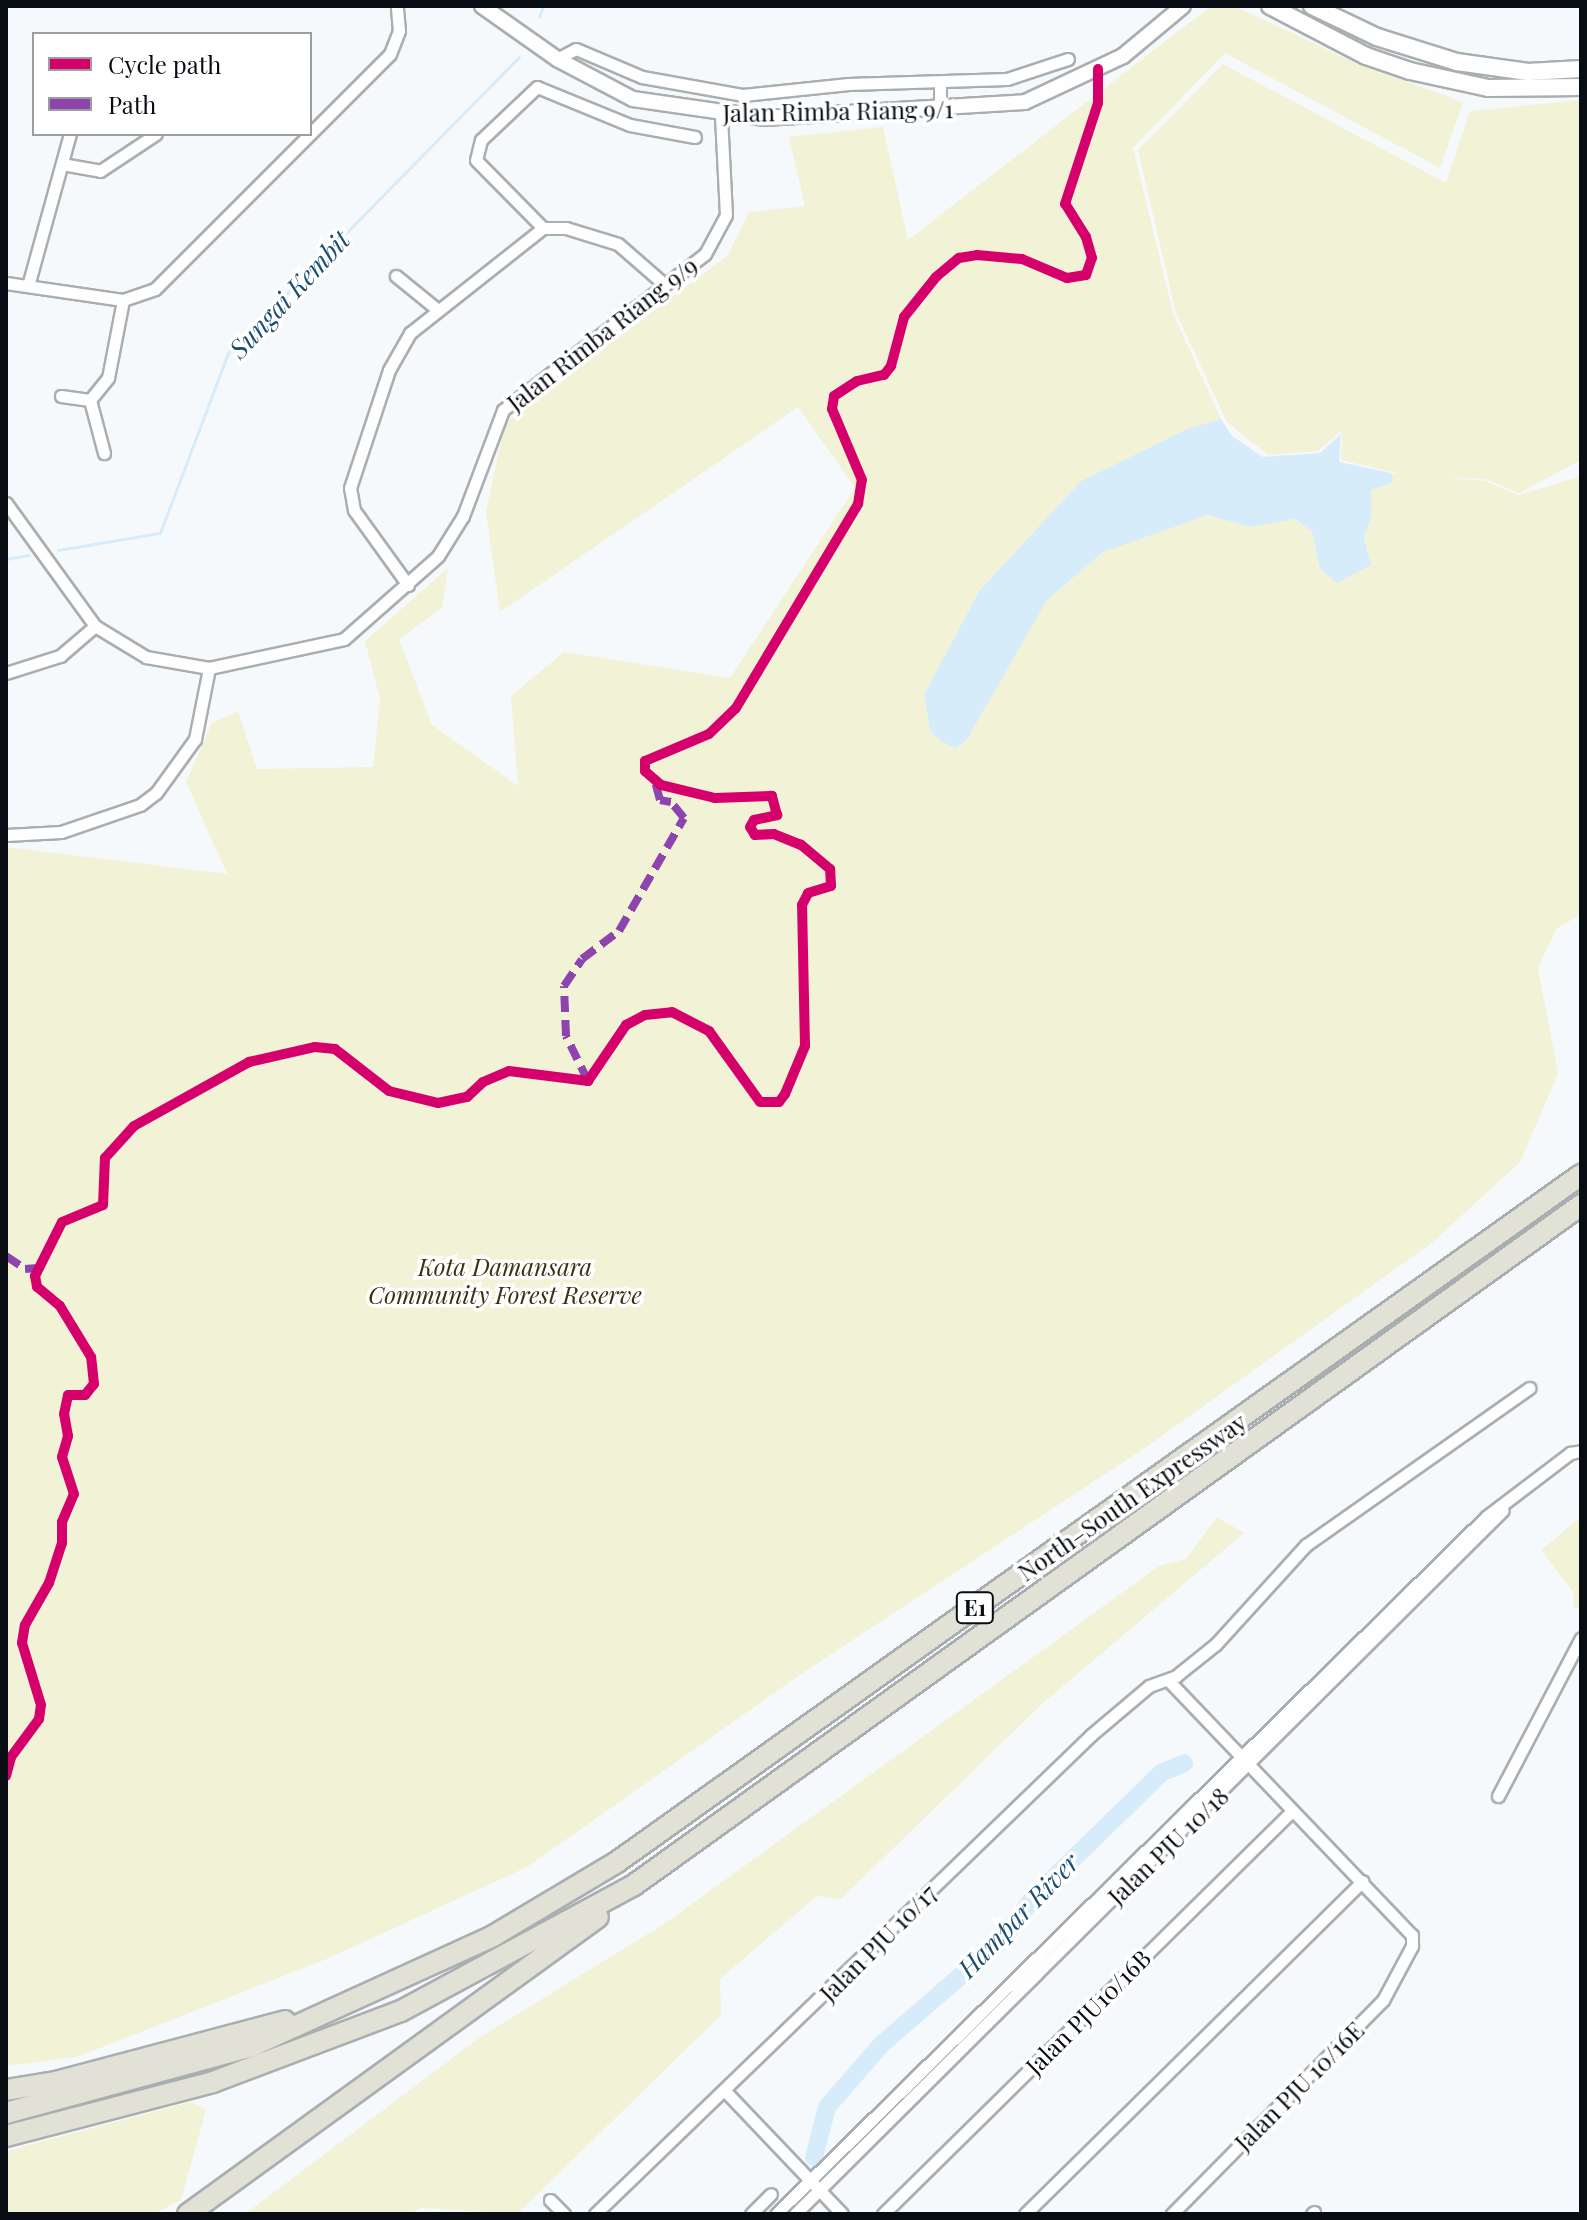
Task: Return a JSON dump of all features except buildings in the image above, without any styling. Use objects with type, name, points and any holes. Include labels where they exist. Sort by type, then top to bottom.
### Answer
[{"type":"highway","name":"North–South Expressway","points":[[347,2004],[493,1936],[617,1862],[1581,1175]]},
{"type":"highway","name":"North–South Expressway","points":[[634,1885],[1581,1205]]},
{"type":"highway","points":[[6,2136],[213,2082],[401,2011],[634,1885]]},
{"type":"highway","points":[[188,2214],[566,1944],[634,1885]]},
{"type":"highway","points":[[6,2090],[56,2082],[347,2004]]},
{"type":"highway","points":[[6,2113],[252,2046],[347,2004]]},
{"type":"main road","points":[[1270,6],[1366,56],[1410,71],[1488,88],[1581,87]]},
{"type":"main road","points":[[1312,6],[1377,37],[1457,62],[1528,72],[1581,69]]},
{"type":"street","points":[[312,131],[390,54],[399,31],[397,6]]},
{"type":"street","name":"Jalan Rimba Riang 9/1","points":[[482,6],[557,59],[633,99],[721,115],[1025,102],[1123,56],[1183,6]]},
{"type":"street","points":[[557,59],[576,49],[642,77],[743,95],[848,84],[1007,79],[1068,59]]},
{"type":"street","points":[[940,83],[940,108]]},
{"type":"street","points":[[543,228],[476,160],[481,140],[537,87],[630,125],[695,137]]},
{"type":"street","name":"Jalan Rimba Riang 9/9","points":[[6,503],[95,626],[146,657],[209,668],[344,639],[438,556],[463,516],[503,410],[705,254],[726,215],[721,115]]},
{"type":"street","points":[[28,286],[69,136]]},
{"type":"street","points":[[62,164],[100,171],[153,136]]},
{"type":"street","points":[[6,283],[123,300],[162,284],[307,136]]},
{"type":"street","points":[[408,585],[354,510],[350,488],[389,370],[410,333],[543,228],[566,228],[618,244],[665,285]]},
{"type":"street","points":[[396,276],[438,310]]},
{"type":"street","points":[[104,453],[90,400],[112,365],[123,300]]},
{"type":"street","points":[[61,396],[90,400]]},
{"type":"street","points":[[6,673],[60,656],[95,626]]},
{"type":"street","points":[[6,835],[61,832],[140,805],[156,793],[195,739],[209,668]]},
{"type":"street","name":"Jalan PJU 10/17","points":[[595,2214],[711,2100],[726,2092],[1053,1769],[1149,1686],[1168,1680],[1216,1644],[1306,1545],[1529,1388]]},
{"type":"street","name":"Jalan PJU 10/18","points":[[795,2214],[1513,1497],[1570,1453],[1581,1451]]},
{"type":"street","points":[[1498,1796],[1581,1638]]},
{"type":"street","points":[[1025,2214],[1363,1881],[1168,1680]]},
{"type":"street","name":"Jalan PJU 10/18","points":[[776,2214],[1246,1763]]},
{"type":"street","name":"Jalan PJU10/16B","points":[[883,2214],[1292,1811]]},
{"type":"street","name":"Jalan PJU 10/16E","points":[[1172,2214],[1383,2000],[1412,1946],[1408,1927],[1363,1881]]},
{"type":"street","points":[[726,2092],[842,2214]]},
{"type":"street","points":[[751,2214],[771,2194]]},
{"type":"street","points":[[550,2200],[564,2214]]},
{"type":"green space","name":"Kota Damansara Community Forest Reserve","points":[[1211,6],[1234,6],[1360,65],[1463,102],[1440,168],[1225,53],[1133,148],[1173,313],[1221,419],[1187,429],[1081,481],[979,591],[924,695],[930,731],[1020,640],[1047,600],[1103,552],[1181,521],[1208,515],[1250,527],[1295,519],[1312,532],[1320,569],[1354,573],[1371,564],[1364,538],[1371,518],[1371,489],[1393,483],[1392,473],[1485,481],[1519,495],[1581,476],[1581,914],[1556,929],[1538,968],[1558,1073],[1520,1162],[1433,1242],[1149,1445],[804,1672],[527,1867],[329,1958],[77,2057],[6,2066],[6,847],[227,874],[186,782],[212,723],[238,711],[257,769],[373,767],[380,699],[365,641],[448,568],[442,608],[399,639],[432,725],[518,786],[511,696],[564,652],[730,678],[855,488],[798,407],[500,612],[486,512],[505,423],[728,255],[749,212],[805,206],[789,137],[883,127],[908,240]]},
{"type":"green space","points":[[1223,64],[1446,183],[1470,111],[1581,100],[1581,460],[1519,493],[1485,479],[1410,476],[1341,460],[1342,430],[1318,451],[1268,455],[1227,422],[1176,313],[1138,150]]},
{"type":"green space","points":[[1217,1517],[1244,1533],[1043,1703],[841,1899],[817,1896],[720,1979],[721,2015],[517,2214],[422,2208],[407,2214],[245,2214],[482,2036],[664,1924],[1159,1566],[1186,1559]]},
{"type":"green space","points":[[1581,1517],[1581,1611],[1573,1606],[1574,1593],[1541,1550]]},
{"type":"green space","points":[[190,2102],[206,2110],[181,2200],[154,2214],[6,2214],[6,2151]]},
{"type":"water","points":[[1221,419],[1232,436],[1263,457],[1320,453],[1341,434],[1339,462],[1392,473],[1393,483],[1371,490],[1371,518],[1364,538],[1371,565],[1337,583],[1320,569],[1312,532],[1295,519],[1250,527],[1208,515],[1103,552],[1047,600],[966,741],[955,748],[941,741],[930,731],[924,695],[979,591],[1081,481],[1187,429]]},
{"type":"waterway","name":"Sungai Kembit","points":[[539,17],[543,6]]},
{"type":"waterway","name":"Sungai Kembit","points":[[58,550],[160,533],[228,353],[519,57]]},
{"type":"waterway","name":"Sungai Kembit","points":[[6,559],[29,555]]},
{"type":"waterway","name":"Hampar River","points":[[814,2157],[827,2107],[882,2044],[1001,1941],[1033,1898],[1161,1773],[1184,1763]]},
{"type":"marked path","points":[[588,1081],[566,1036],[564,986],[582,959],[619,931],[684,818],[671,802],[660,800],[655,781]]},
{"type":"marked path","points":[[6,1256],[25,1269],[38,1268]]},
{"type":"cycle path","points":[[6,1776],[11,1757],[39,1719],[41,1705],[22,1643],[25,1625],[49,1583],[62,1543],[62,1522],[74,1494],[62,1457],[68,1436],[64,1414],[68,1395],[85,1395],[94,1384],[91,1357],[60,1306],[37,1287],[35,1276],[62,1222],[103,1205],[105,1158],[134,1126],[249,1062],[315,1047],[335,1049],[389,1091],[438,1103],[467,1097],[483,1082],[509,1071],[588,1081],[626,1025],[645,1015],[672,1012],[709,1031],[760,1102],[779,1102],[785,1094],[805,1046],[802,905],[808,893],[831,886],[830,869],[801,845],[774,834],[755,835],[750,827],[754,820],[777,815],[772,796],[715,798],[661,785],[645,771],[645,761],[709,734],[736,708],[858,504],[862,480],[832,409],[834,396],[857,381],[884,375],[891,366],[904,317],[936,277],[959,258],[977,255],[1022,259],[1067,278],[1086,275],[1092,258],[1086,237],[1065,204],[1098,103],[1098,69]]}]
